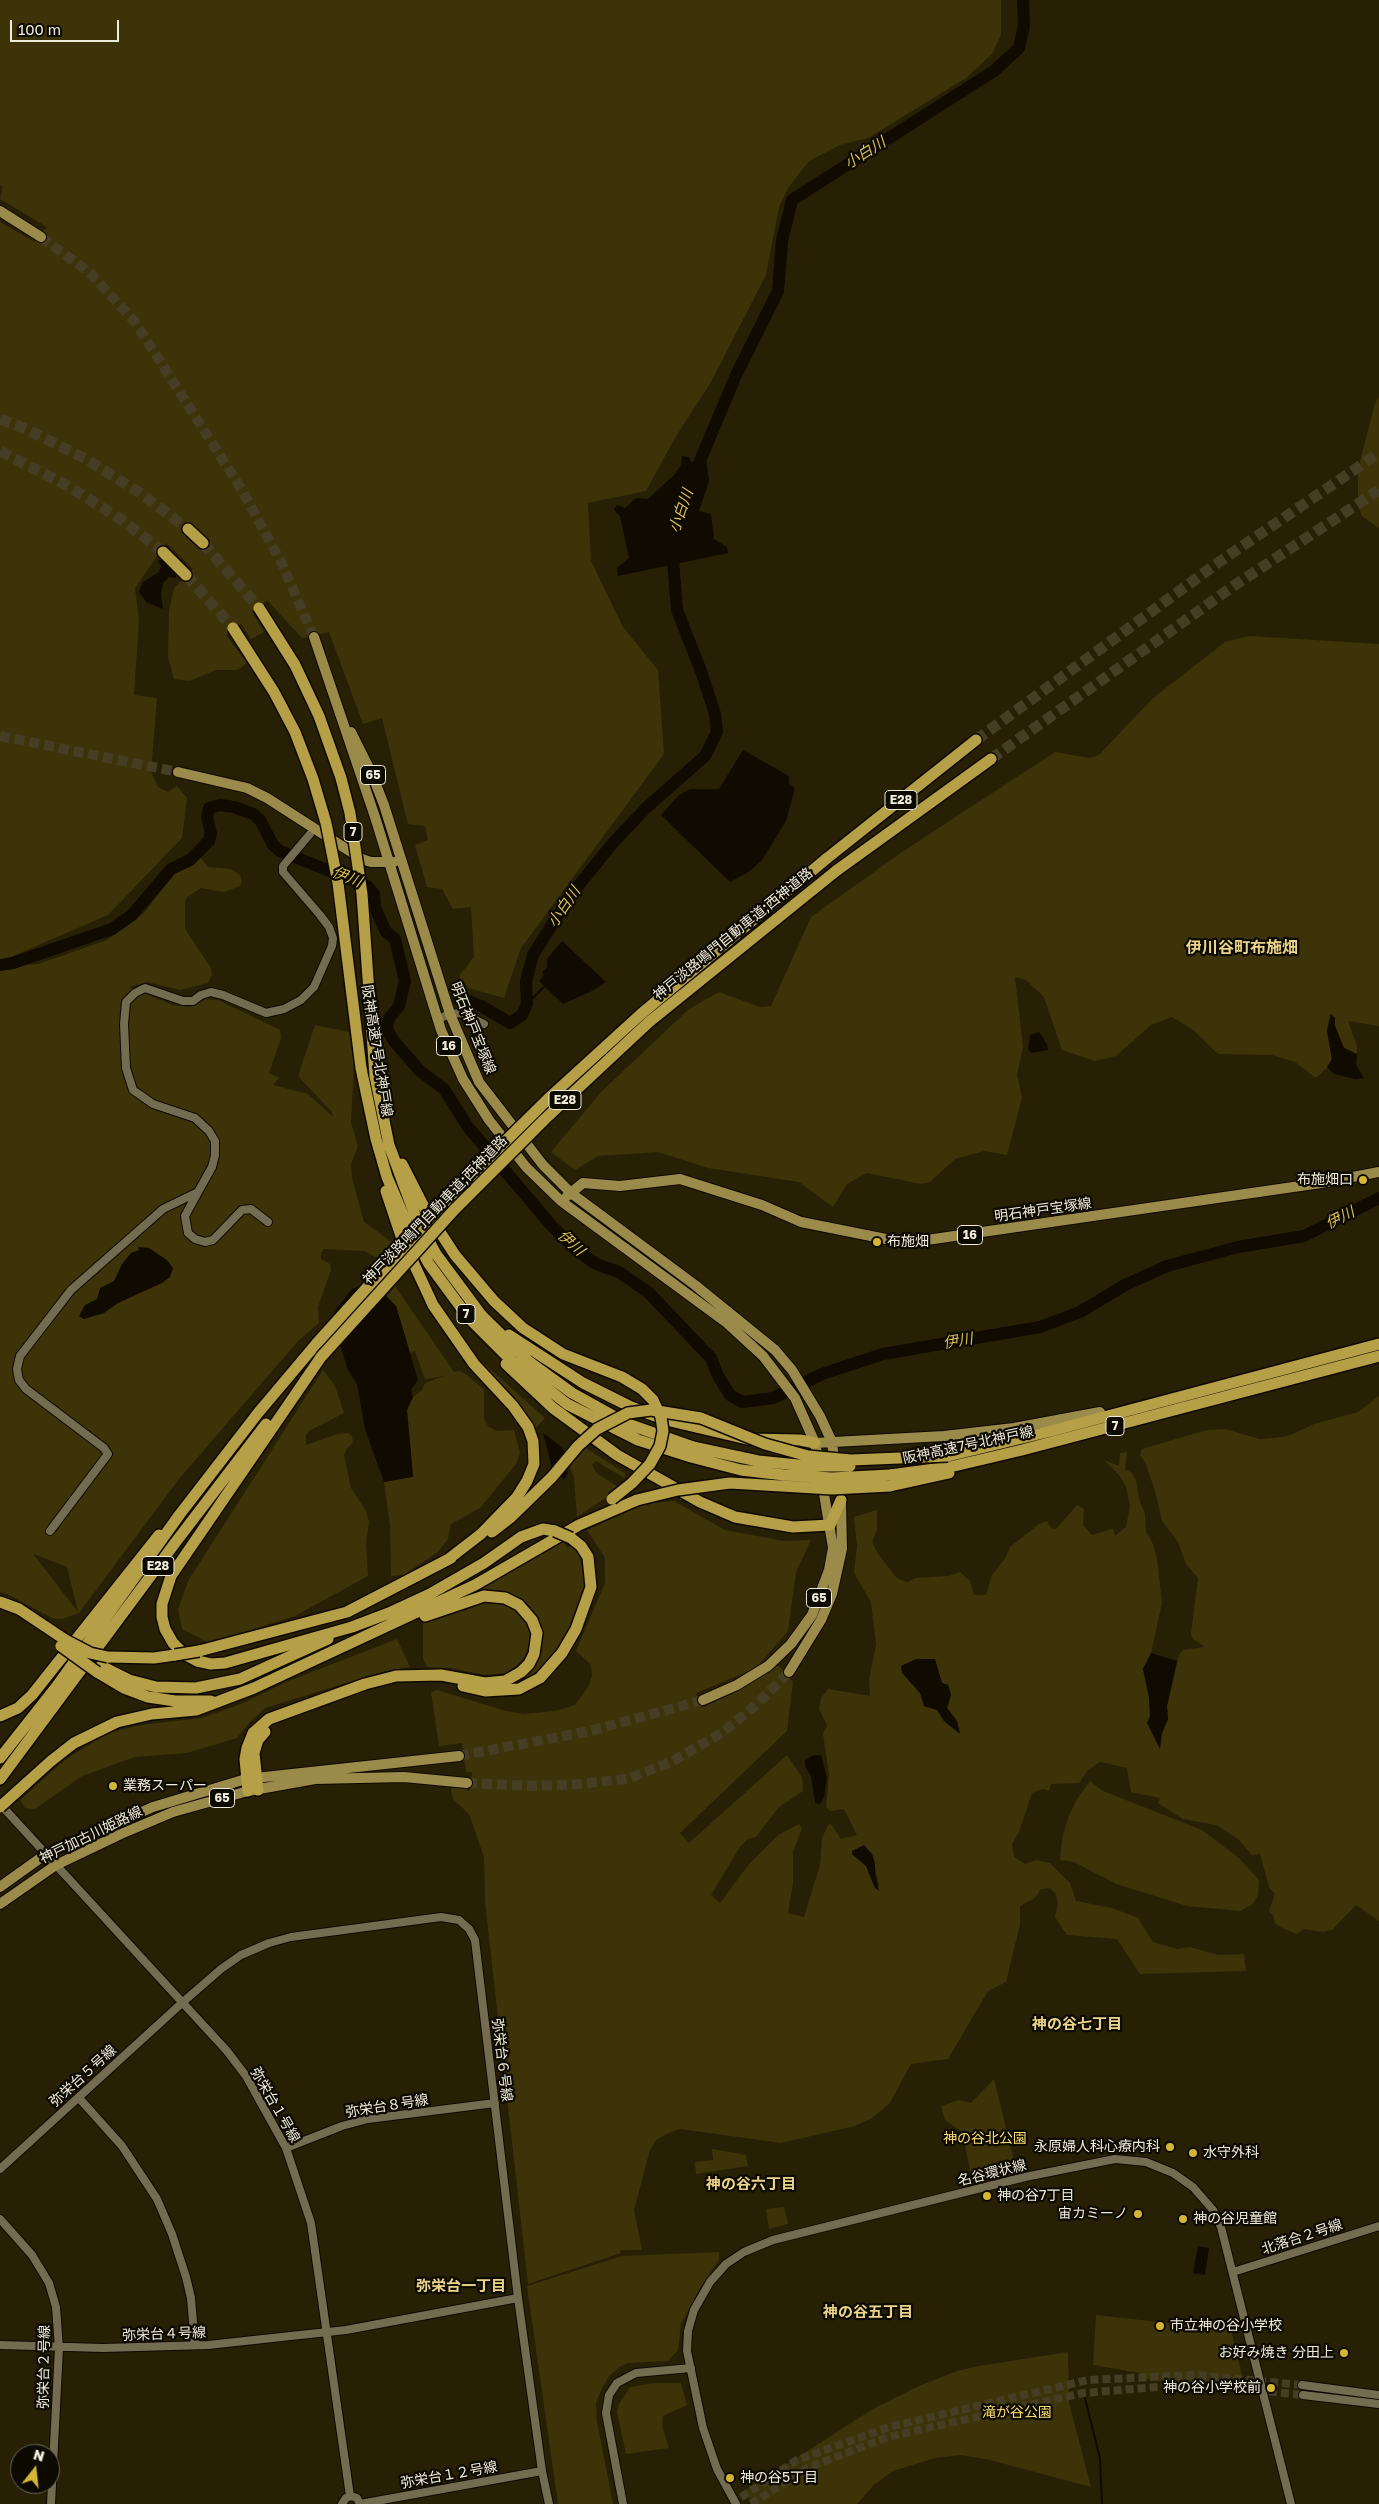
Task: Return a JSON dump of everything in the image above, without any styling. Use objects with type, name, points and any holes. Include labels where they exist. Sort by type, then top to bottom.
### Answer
[{"type":"highway","points":[[188,529],[203,543]]},
{"type":"highway","points":[[163,552],[186,575]]},
{"type":"highway","name":"阪神高速7号北神戸線","points":[[259,608],[294,665],[319,716],[341,778],[350,813],[362,894],[375,1076],[384,1125],[402,1186],[414,1215],[436,1254],[463,1294],[505,1340],[548,1377],[572,1393],[628,1424],[692,1452],[741,1470],[784,1475],[865,1477],[950,1467],[1054,1442],[1379,1356]]},
{"type":"highway","name":"阪神高速7号北神戸線","points":[[233,628],[274,692],[294,732],[313,779],[326,823],[338,884],[361,1068],[376,1139],[387,1178],[407,1224],[429,1264],[468,1317],[488,1338],[540,1384],[567,1404],[638,1440],[692,1452],[808,1466],[889,1464],[948,1456],[1020,1439],[1379,1344]]},
{"type":"highway","name":"神戸淡路鳴門自動車道;西神道路","points":[[0,1758],[57,1686],[180,1514],[258,1413],[316,1343],[448,1198],[550,1097],[641,1014],[826,859],[976,740]]},
{"type":"highway","name":"神戸淡路鳴門自動車道;西神道路","points":[[0,1779],[174,1543],[267,1422],[321,1357],[454,1210],[545,1119],[670,1004],[836,871],[991,759]]},
{"type":"highway","points":[[375,1076],[403,1169],[425,1209],[455,1255],[494,1301],[523,1328],[563,1354],[622,1377],[642,1389],[653,1400],[661,1416],[663,1431],[660,1446],[650,1464],[632,1483],[579,1525]]},
{"type":"highway","points":[[376,1139],[385,1189],[414,1266],[433,1305],[458,1344],[528,1426],[533,1441],[534,1464],[527,1481],[517,1497],[496,1520],[446,1561]]},
{"type":"highway","points":[[463,1294],[516,1340],[560,1369],[631,1407],[666,1420],[747,1439],[800,1440],[815,1443]]},
{"type":"highway","points":[[488,1338],[508,1367],[553,1408],[617,1455],[658,1480],[735,1517],[793,1527],[830,1525],[841,1500]]},
{"type":"highway","points":[[321,1357],[171,1576],[162,1604],[165,1629],[173,1643],[197,1661],[211,1664],[230,1663],[274,1648],[352,1627]]},
{"type":"highway","points":[[274,1648],[446,1561],[497,1528],[552,1477],[578,1446],[597,1429],[628,1413],[650,1410],[701,1418],[765,1444],[808,1456],[851,1460],[948,1456]]},
{"type":"highway","points":[[0,1806],[50,1761],[94,1731],[117,1722],[142,1716],[196,1710],[235,1697],[474,1585],[579,1525],[637,1500],[678,1490],[730,1483],[832,1490],[890,1486],[932,1478],[1054,1442]]},
{"type":"highway","points":[[0,1716],[18,1708],[32,1695],[151,1542],[180,1514]]},
{"type":"highway","points":[[0,1610],[22,1619],[129,1680],[156,1687],[182,1689],[214,1686],[230,1683],[259,1671],[352,1627],[389,1613],[430,1594],[484,1563],[521,1537],[543,1529],[555,1530],[571,1538],[581,1546],[588,1557],[591,1587],[576,1629],[562,1654],[540,1678],[519,1689],[502,1692],[477,1690],[434,1681],[395,1682],[325,1704],[268,1728],[258,1740],[254,1753],[251,1778]]},
{"type":"highway","points":[[253,1790],[245,1759],[248,1743],[258,1728],[269,1719],[365,1684],[396,1676],[441,1675],[485,1683],[505,1681],[514,1678],[529,1664],[537,1642],[535,1628],[528,1613],[513,1602],[496,1596],[472,1599],[360,1640]]},
{"type":"highway","points":[[0,1602],[19,1609],[64,1644],[90,1652],[102,1665],[134,1692],[164,1700],[207,1702],[235,1697]]},
{"type":"highway","points":[[102,1665],[175,1656],[199,1651],[347,1612]]},
{"type":"main road","points":[[0,211],[41,236]]},
{"type":"main road","name":"65","points":[[314,637],[389,863]]},
{"type":"main road","name":"65","points":[[333,695],[372,774],[403,860]]},
{"type":"main road","points":[[178,772],[247,788],[267,798],[362,859],[389,863],[403,860]]},
{"type":"main road","name":"明石神戸宝塚線","points":[[403,860],[450,1014],[479,1082],[543,1165],[571,1193],[756,1333],[792,1370],[808,1394],[832,1442]]},
{"type":"main road","name":"明石神戸宝塚線","points":[[389,863],[438,1019],[463,1079],[489,1120],[526,1167],[561,1201],[727,1322],[763,1356],[795,1398],[815,1443]]},
{"type":"main road","name":"明石神戸宝塚線","points":[[561,1201],[583,1184],[620,1186],[680,1179],[762,1204],[801,1222],[906,1243],[1321,1183],[1379,1172]]},
{"type":"main road","points":[[815,1443],[944,1436],[1014,1428],[1091,1415],[1379,1339]]},
{"type":"main road","name":"65","points":[[789,1672],[821,1620],[832,1594],[842,1549],[841,1500],[832,1442]]},
{"type":"main road","name":"65","points":[[703,1700],[737,1685],[768,1666],[791,1644],[812,1615],[829,1570],[833,1548],[815,1443]]},
{"type":"main road","name":"神戸加古川姫路線","points":[[0,1887],[46,1854],[153,1807],[251,1778],[459,1756]]},
{"type":"main road","name":"神戸加古川姫路線","points":[[0,1904],[56,1865],[121,1834],[173,1812],[253,1790],[323,1779],[404,1777],[468,1783]]},
{"type":"street","points":[[268,1222],[252,1209],[242,1210],[213,1240],[205,1242],[195,1239],[188,1233],[185,1216],[212,1167],[215,1141],[209,1130],[195,1118],[153,1104],[133,1090],[126,1068],[124,1024],[126,1002],[135,993],[145,988],[183,1001],[192,1001],[201,995],[211,992],[266,1013],[284,1009],[301,1000],[314,987],[332,946],[333,938],[329,927],[306,897],[286,876],[283,866],[310,834]]},
{"type":"street","points":[[438,1019],[450,1014],[462,1013],[484,1024]]},
{"type":"street","points":[[50,1531],[108,1454],[104,1448],[26,1389],[18,1380],[17,1369],[20,1356],[71,1290],[163,1209],[198,1192]]},
{"type":"street","name":"弥栄台１号線","points":[[0,1806],[227,2051],[246,2076],[286,2148],[311,2223],[350,2496]]},
{"type":"street","name":"弥栄台６号線","points":[[183,2002],[221,1969],[241,1955],[269,1943],[291,1937],[441,1918],[458,1920],[469,1929],[475,1940],[518,2298],[542,2471],[549,2504]]},
{"type":"street","name":"弥栄台５号線","points":[[0,2169],[183,2002]]},
{"type":"street","points":[[79,2098],[122,2146],[157,2199],[172,2234],[186,2277],[191,2298],[195,2345]]},
{"type":"street","name":"弥栄台８号線","points":[[286,2148],[342,2126],[368,2119],[495,2103]]},
{"type":"street","name":"名谷環状線","points":[[736,2504],[717,2469],[703,2428],[687,2351],[688,2331],[694,2310],[718,2272],[744,2252],[773,2240],[1025,2177],[1104,2160],[1131,2159],[1146,2162],[1173,2173],[1194,2187],[1212,2210],[1221,2227],[1291,2504]]},
{"type":"street","name":"弥栄台２号線","points":[[0,2219],[32,2255],[49,2283],[56,2307],[59,2348],[51,2504]]},
{"type":"street","name":"北落合２号線","points":[[1232,2272],[1379,2226]]},
{"type":"street","name":"弥栄台４号線","points":[[0,2345],[59,2348],[195,2345],[328,2333],[518,2298]]},
{"type":"street","points":[[623,2504],[606,2413],[609,2395],[618,2383],[636,2374],[691,2368]]},
{"type":"street","points":[[1302,2386],[1379,2395]]},
{"type":"street","points":[[1303,2395],[1379,2404]]},
{"type":"street","name":"弥栄台１２号線","points":[[360,2504],[542,2471]]},
{"type":"street","points":[[342,2504],[350,2496],[356,2498],[360,2504]]},
{"type":"green space","points":[[0,0],[1001,0],[1001,35],[992,54],[966,78],[868,138],[840,145],[809,161],[788,188],[779,207],[766,275],[711,382],[675,438],[646,491],[588,503],[591,561],[623,627],[658,670],[664,754],[521,948],[504,998],[468,988],[459,976],[474,957],[471,907],[453,909],[442,889],[427,887],[415,845],[428,840],[425,826],[408,824],[382,718],[363,724],[329,632],[302,638],[267,600],[252,611],[264,632],[251,639],[241,624],[226,635],[247,663],[238,670],[216,670],[190,681],[174,679],[168,657],[169,611],[174,588],[193,569],[166,543],[135,588],[139,621],[134,695],[157,698],[151,772],[158,787],[168,792],[177,786],[187,798],[182,838],[108,915],[6,959],[0,959],[0,222],[35,242],[47,227],[0,199],[3,187],[0,185]]},
{"type":"green space","points":[[1379,397],[1379,528],[1362,516],[1358,505],[1358,469],[1375,403]]},
{"type":"green space","points":[[1249,636],[1379,644],[1379,1026],[1348,1021],[1357,1046],[1357,1054],[1344,1048],[1335,1026],[1335,1018],[1330,1014],[1327,1031],[1332,1059],[1330,1065],[1316,1078],[1295,1062],[1272,1055],[1218,1054],[1192,1029],[1172,1017],[1151,1025],[1116,1056],[1095,1061],[1062,1050],[1044,997],[1026,980],[1015,977],[1023,1047],[1017,1075],[1022,1098],[1007,1155],[984,1151],[955,1159],[930,1182],[921,1184],[867,1173],[847,1184],[833,1207],[799,1182],[708,1168],[658,1152],[598,1156],[575,1170],[551,1152],[601,1092],[689,1009],[719,992],[760,1007],[771,1006],[811,917],[902,852],[1055,752],[1089,758],[1099,755],[1152,699],[1225,642]]},
{"type":"green space","points":[[201,858],[208,867],[231,869],[240,875],[242,881],[240,886],[224,892],[201,888],[187,897],[185,902],[185,929],[211,968],[212,974],[208,983],[180,990],[147,982],[129,987],[173,1005],[190,1007],[207,999],[218,1000],[280,1030],[281,1038],[269,1073],[279,1078],[273,1085],[308,1094],[333,1117],[332,1112],[298,1076],[315,1025],[349,1032],[354,1062],[351,1123],[358,1146],[351,1164],[352,1178],[364,1222],[392,1242],[379,1259],[364,1251],[324,1249],[321,1253],[321,1259],[330,1264],[331,1270],[318,1307],[319,1323],[298,1341],[179,1479],[79,1613],[62,1619],[54,1619],[0,1592],[0,968],[38,964],[107,940],[144,913],[175,873]],"holes":[[[34,1554],[67,1567],[78,1612]]]},
{"type":"green space","points":[[395,1286],[454,1372],[460,1371],[484,1389],[484,1418],[488,1426],[497,1431],[514,1430],[520,1453],[516,1464],[480,1508],[451,1524],[448,1539],[438,1552],[404,1575],[391,1576],[390,1526],[384,1482],[413,1476],[407,1410],[413,1397],[422,1390],[425,1383],[443,1376],[425,1379],[415,1351],[410,1353],[396,1306],[386,1297]]},
{"type":"green space","points":[[482,1362],[545,1418],[535,1429],[522,1409],[479,1365]]},
{"type":"green space","points":[[323,1370],[335,1386],[344,1413],[309,1431],[306,1435],[306,1445],[337,1434],[348,1433],[352,1436],[353,1442],[344,1455],[351,1488],[366,1511],[369,1522],[366,1543],[368,1576],[295,1616],[209,1643],[182,1629],[178,1610],[188,1581]]},
{"type":"green space","points":[[1379,1396],[1379,1921],[1356,1905],[1332,1930],[1323,1932],[1304,1929],[1297,1934],[1280,1927],[1275,1923],[1273,1915],[1269,1911],[1275,1894],[1269,1887],[1260,1854],[1252,1855],[1238,1839],[1216,1825],[1183,1819],[1158,1803],[1160,1798],[1131,1792],[1127,1768],[1100,1762],[1088,1770],[1079,1783],[1051,1784],[1049,1791],[1043,1789],[1032,1793],[1019,1832],[1012,1844],[1014,1857],[1025,1864],[1036,1860],[1050,1863],[1070,1883],[1076,1901],[1112,1908],[1138,1918],[1153,1942],[1177,1949],[1190,1947],[1218,1955],[1244,1954],[1246,1971],[1140,1974],[1117,1939],[1067,1935],[1055,1917],[1058,1903],[1056,1894],[1050,1888],[1041,1889],[1035,1898],[1020,1906],[1020,1925],[1006,1982],[988,1991],[948,2059],[911,2064],[890,2103],[872,2118],[855,2126],[781,2143],[680,2129],[666,2134],[656,2140],[650,2150],[634,2210],[642,2250],[620,2250],[621,2253],[528,2284],[485,1902],[484,1857],[469,1814],[453,1799],[451,1790],[452,1785],[470,1791],[472,1772],[466,1772],[462,1743],[439,1746],[431,1692],[437,1690],[506,1711],[524,1714],[555,1711],[575,1705],[588,1687],[592,1676],[591,1665],[576,1651],[605,1583],[605,1558],[587,1530],[643,1504],[674,1501],[725,1530],[784,1541],[811,1540],[796,1572],[788,1631],[756,1668],[696,1693],[702,1708],[729,1695],[777,1664],[793,1682],[787,1731],[680,1833],[689,1843],[787,1755],[802,1777],[803,1791],[778,1808],[756,1837],[748,1839],[740,1847],[711,1895],[720,1903],[749,1864],[778,1835],[799,1824],[802,1828],[793,1852],[793,1883],[788,1913],[804,1917],[820,1865],[822,1838],[829,1823],[841,1839],[857,1835],[844,1809],[830,1811],[826,1807],[829,1774],[823,1734],[827,1725],[819,1709],[821,1698],[828,1689],[870,1696],[869,1679],[876,1645],[871,1602],[854,1573],[857,1546],[854,1517],[877,1510],[877,1530],[872,1542],[878,1554],[897,1578],[907,1582],[916,1578],[949,1576],[960,1572],[970,1581],[974,1595],[986,1595],[992,1575],[1006,1557],[1010,1547],[1039,1524],[1047,1521],[1051,1528],[1056,1529],[1077,1505],[1084,1509],[1083,1525],[1092,1535],[1113,1529],[1115,1536],[1126,1527],[1130,1506],[1126,1487],[1119,1475],[1104,1460],[1119,1466],[1120,1453],[1127,1452],[1125,1469],[1132,1473],[1136,1480],[1139,1499],[1145,1514],[1146,1532],[1153,1544],[1157,1558],[1162,1603],[1151,1653],[1143,1669],[1149,1697],[1150,1716],[1162,1733],[1168,1719],[1167,1706],[1179,1655],[1183,1650],[1205,1647],[1193,1639],[1191,1634],[1198,1578],[1186,1564],[1178,1542],[1162,1521],[1155,1491],[1145,1462],[1140,1455],[1142,1449],[1207,1430],[1225,1429],[1260,1439],[1282,1437],[1314,1424],[1358,1412]],"holes":[[[934,1659],[942,1683],[948,1685],[951,1695],[947,1708],[957,1721],[960,1733],[944,1721],[937,1710],[925,1706],[920,1693]],[[852,1854],[872,1854],[879,1885],[875,1888],[866,1866]]]},
{"type":"green space","points":[[583,1446],[626,1474],[624,1478],[596,1461],[592,1465],[596,1473],[620,1488],[577,1517],[574,1477],[568,1463]]},
{"type":"green space","points":[[563,1541],[567,1548],[573,1545],[578,1553],[586,1577],[585,1588],[573,1625],[554,1656],[532,1678],[510,1686],[526,1676],[536,1664],[543,1635],[537,1619],[530,1607],[519,1598],[505,1592],[478,1592],[462,1598]]},
{"type":"green space","points":[[494,1602],[506,1604],[520,1612],[526,1622],[531,1636],[530,1647],[521,1662],[506,1673],[485,1675],[451,1668],[427,1667],[423,1658],[423,1624],[474,1604]]},
{"type":"green space","points":[[397,1639],[410,1667],[382,1672],[265,1708],[237,1738],[187,1753],[135,1757],[82,1776],[35,1809],[25,1808],[20,1800],[66,1759],[108,1733],[141,1725],[202,1718],[241,1704],[286,1682]]},
{"type":"green space","points":[[1090,1781],[1103,1791],[1202,1830],[1239,1858],[1259,1880],[1258,1895],[1253,1904],[1240,1911],[1187,1906],[1116,1884],[1074,1862],[1060,1860],[1062,1839],[1068,1818],[1077,1799]]},
{"type":"green space","name":"神の谷北公園","points":[[994,2079],[1016,2169],[972,2179],[962,2132],[945,2120],[941,2106],[959,2100],[971,2103]]},
{"type":"green space","points":[[712,2149],[746,2155],[748,2166],[696,2174],[695,2162],[713,2160]]},
{"type":"green space","points":[[784,2207],[788,2224],[769,2229],[766,2209]]},
{"type":"green space","points":[[719,2252],[719,2260],[700,2288],[681,2324],[678,2350],[668,2361],[629,2363],[621,2366],[610,2375],[602,2388],[596,2403],[597,2421],[613,2504],[558,2504],[527,2286],[622,2256]]},
{"type":"green space","points":[[1096,2315],[1231,2330],[1246,2392],[1147,2379],[1140,2373],[1093,2365]]},
{"type":"green space","name":"滝が谷公園","points":[[1068,2352],[1069,2403],[1091,2487],[990,2460],[961,2455],[935,2458],[893,2471],[874,2485],[857,2504],[753,2504],[745,2491],[873,2409],[919,2386],[957,2371]]},
{"type":"green space","points":[[654,2383],[681,2383],[687,2405],[663,2416],[662,2426],[669,2448],[626,2454],[617,2412],[619,2404],[630,2387]]},
{"type":"water","points":[[682,456],[689,457],[691,462],[706,458],[709,481],[699,511],[711,514],[714,539],[727,547],[728,553],[618,576],[617,568],[629,558],[620,516],[614,510],[617,505],[625,508],[636,498],[648,499],[674,475],[681,465]]},
{"type":"water","points":[[160,559],[177,575],[175,578],[169,577],[163,583],[161,594],[163,609],[147,603],[139,592],[143,582],[159,572],[161,566],[158,561]]},
{"type":"water","points":[[743,750],[789,776],[789,784],[795,788],[786,821],[762,860],[750,871],[730,882],[661,815],[679,795],[690,789],[719,789]]},
{"type":"water","points":[[562,941],[606,982],[592,991],[563,1004],[539,981],[544,975],[542,972],[547,967],[547,959]]},
{"type":"water","points":[[1331,1014],[1335,1018],[1335,1026],[1344,1048],[1357,1054],[1356,1065],[1364,1078],[1355,1079],[1334,1074],[1327,1067],[1332,1059],[1327,1031]]},
{"type":"water","points":[[1039,1032],[1047,1044],[1048,1050],[1031,1053],[1028,1049],[1030,1035]]},
{"type":"water","points":[[138,1247],[149,1248],[167,1260],[173,1268],[170,1277],[162,1283],[118,1303],[104,1313],[84,1319],[79,1316],[85,1305],[97,1299],[100,1288],[114,1281],[122,1264],[131,1253],[139,1250]]},
{"type":"water","points":[[372,1282],[396,1306],[418,1380],[411,1390],[413,1397],[407,1410],[413,1477],[384,1482],[365,1429],[357,1384],[348,1370],[332,1319],[337,1308],[352,1289]]},
{"type":"water","points":[[543,1433],[562,1447],[565,1453],[568,1473],[564,1479],[552,1468]]},
{"type":"water","points":[[1151,1653],[1177,1661],[1167,1706],[1168,1719],[1162,1733],[1160,1749],[1147,1723],[1150,1716],[1149,1697],[1143,1669]]},
{"type":"water","points":[[916,1659],[935,1659],[942,1683],[948,1685],[951,1695],[947,1708],[957,1721],[960,1734],[944,1721],[937,1710],[924,1706],[920,1693],[902,1673],[901,1666]]},
{"type":"water","points":[[814,1755],[821,1755],[827,1778],[824,1797],[820,1804],[815,1803],[811,1776],[805,1766],[805,1760]]},
{"type":"water","points":[[864,1845],[872,1854],[875,1863],[875,1874],[879,1891],[875,1888],[866,1866],[852,1854],[852,1851]]},
{"type":"water","points":[[1198,2246],[1209,2248],[1205,2275],[1193,2273]]},
{"type":"waterway","name":"小白川","points":[[694,475],[737,373],[778,291],[782,241],[792,200],[994,71],[1019,48],[1024,26],[1023,0]]},
{"type":"waterway","name":"小白川","points":[[459,997],[481,1006],[510,1023],[522,1015],[527,1004],[526,981],[533,955],[570,896],[612,844],[646,808],[705,756],[717,732],[715,714],[701,671],[677,610],[672,548]]},
{"type":"waterway","name":"伊川","points":[[0,965],[13,963],[112,929],[132,915],[171,869],[190,860],[209,841],[211,833],[207,817],[209,808],[220,805],[234,807],[253,814],[260,820],[273,845],[280,851],[367,886],[374,894],[375,908],[386,932],[395,939],[405,981],[399,1006],[390,1017],[386,1027],[393,1040],[420,1071],[444,1089],[468,1127],[551,1225],[575,1249],[596,1264],[619,1272],[648,1292],[711,1358],[718,1376],[730,1395],[742,1402],[773,1398],[822,1374],[883,1354],[1040,1327],[1080,1312],[1125,1285],[1167,1266],[1238,1247],[1304,1236],[1379,1198]]},
{"type":"waterway","points":[[527,1004],[546,985]]},
{"type":"waterway","points":[[1085,2398],[1100,2458],[1102,2504]]},
{"type":"tunnel","points":[[41,237],[90,273],[135,322],[242,490],[282,564],[314,637]]},
{"type":"tunnel","points":[[0,419],[26,429],[86,459],[140,493],[188,529]]},
{"type":"tunnel","points":[[0,451],[68,486],[122,520],[163,552]]},
{"type":"tunnel","points":[[976,740],[1219,562],[1379,453]]},
{"type":"tunnel","points":[[991,759],[1235,585],[1379,490]]},
{"type":"tunnel","points":[[203,543],[259,608]]},
{"type":"tunnel","points":[[186,575],[233,628]]},
{"type":"tunnel","points":[[0,736],[178,772]]},
{"type":"tunnel","points":[[467,1783],[532,1786],[627,1779],[673,1761],[723,1732],[756,1705],[789,1672]]},
{"type":"tunnel","points":[[459,1756],[590,1731],[703,1700]]},
{"type":"tunnel","points":[[731,2504],[797,2460],[889,2427],[1088,2380],[1195,2375],[1302,2385]]},
{"type":"tunnel","points":[[751,2504],[807,2468],[888,2437],[1083,2393],[1195,2384],[1303,2395]]},
{"type":"place","name":"布施畑口","points":[[1363,1180]]},
{"type":"place","name":"布施畑","points":[[877,1242]]},
{"type":"place","name":"業務スーパー","points":[[113,1786]]},
{"type":"place","name":"永原婦人科心療内科","points":[[1170,2147]]},
{"type":"place","name":"水守外科","points":[[1193,2153]]},
{"type":"place","name":"神の谷7丁目","points":[[987,2196]]},
{"type":"place","name":"宙カミーノ","points":[[1138,2214]]},
{"type":"place","name":"神の谷児童館","points":[[1183,2219]]},
{"type":"place","name":"市立神の谷小学校","points":[[1160,2326]]},
{"type":"place","name":"お好み焼き 分田上","points":[[1344,2353]]},
{"type":"place","name":"神の谷小学校前","points":[[1271,2388]]},
{"type":"place","name":"神の谷5丁目","points":[[730,2478]]},
{"type":"district","name":"伊川谷町布施畑","points":[[1242,948]]},
{"type":"district","name":"神の谷七丁目","points":[[1077,2024]]},
{"type":"district","name":"神の谷六丁目","points":[[751,2184]]},
{"type":"district","name":"弥栄台一丁目","points":[[461,2286]]},
{"type":"district","name":"神の谷五丁目","points":[[868,2312]]}]
